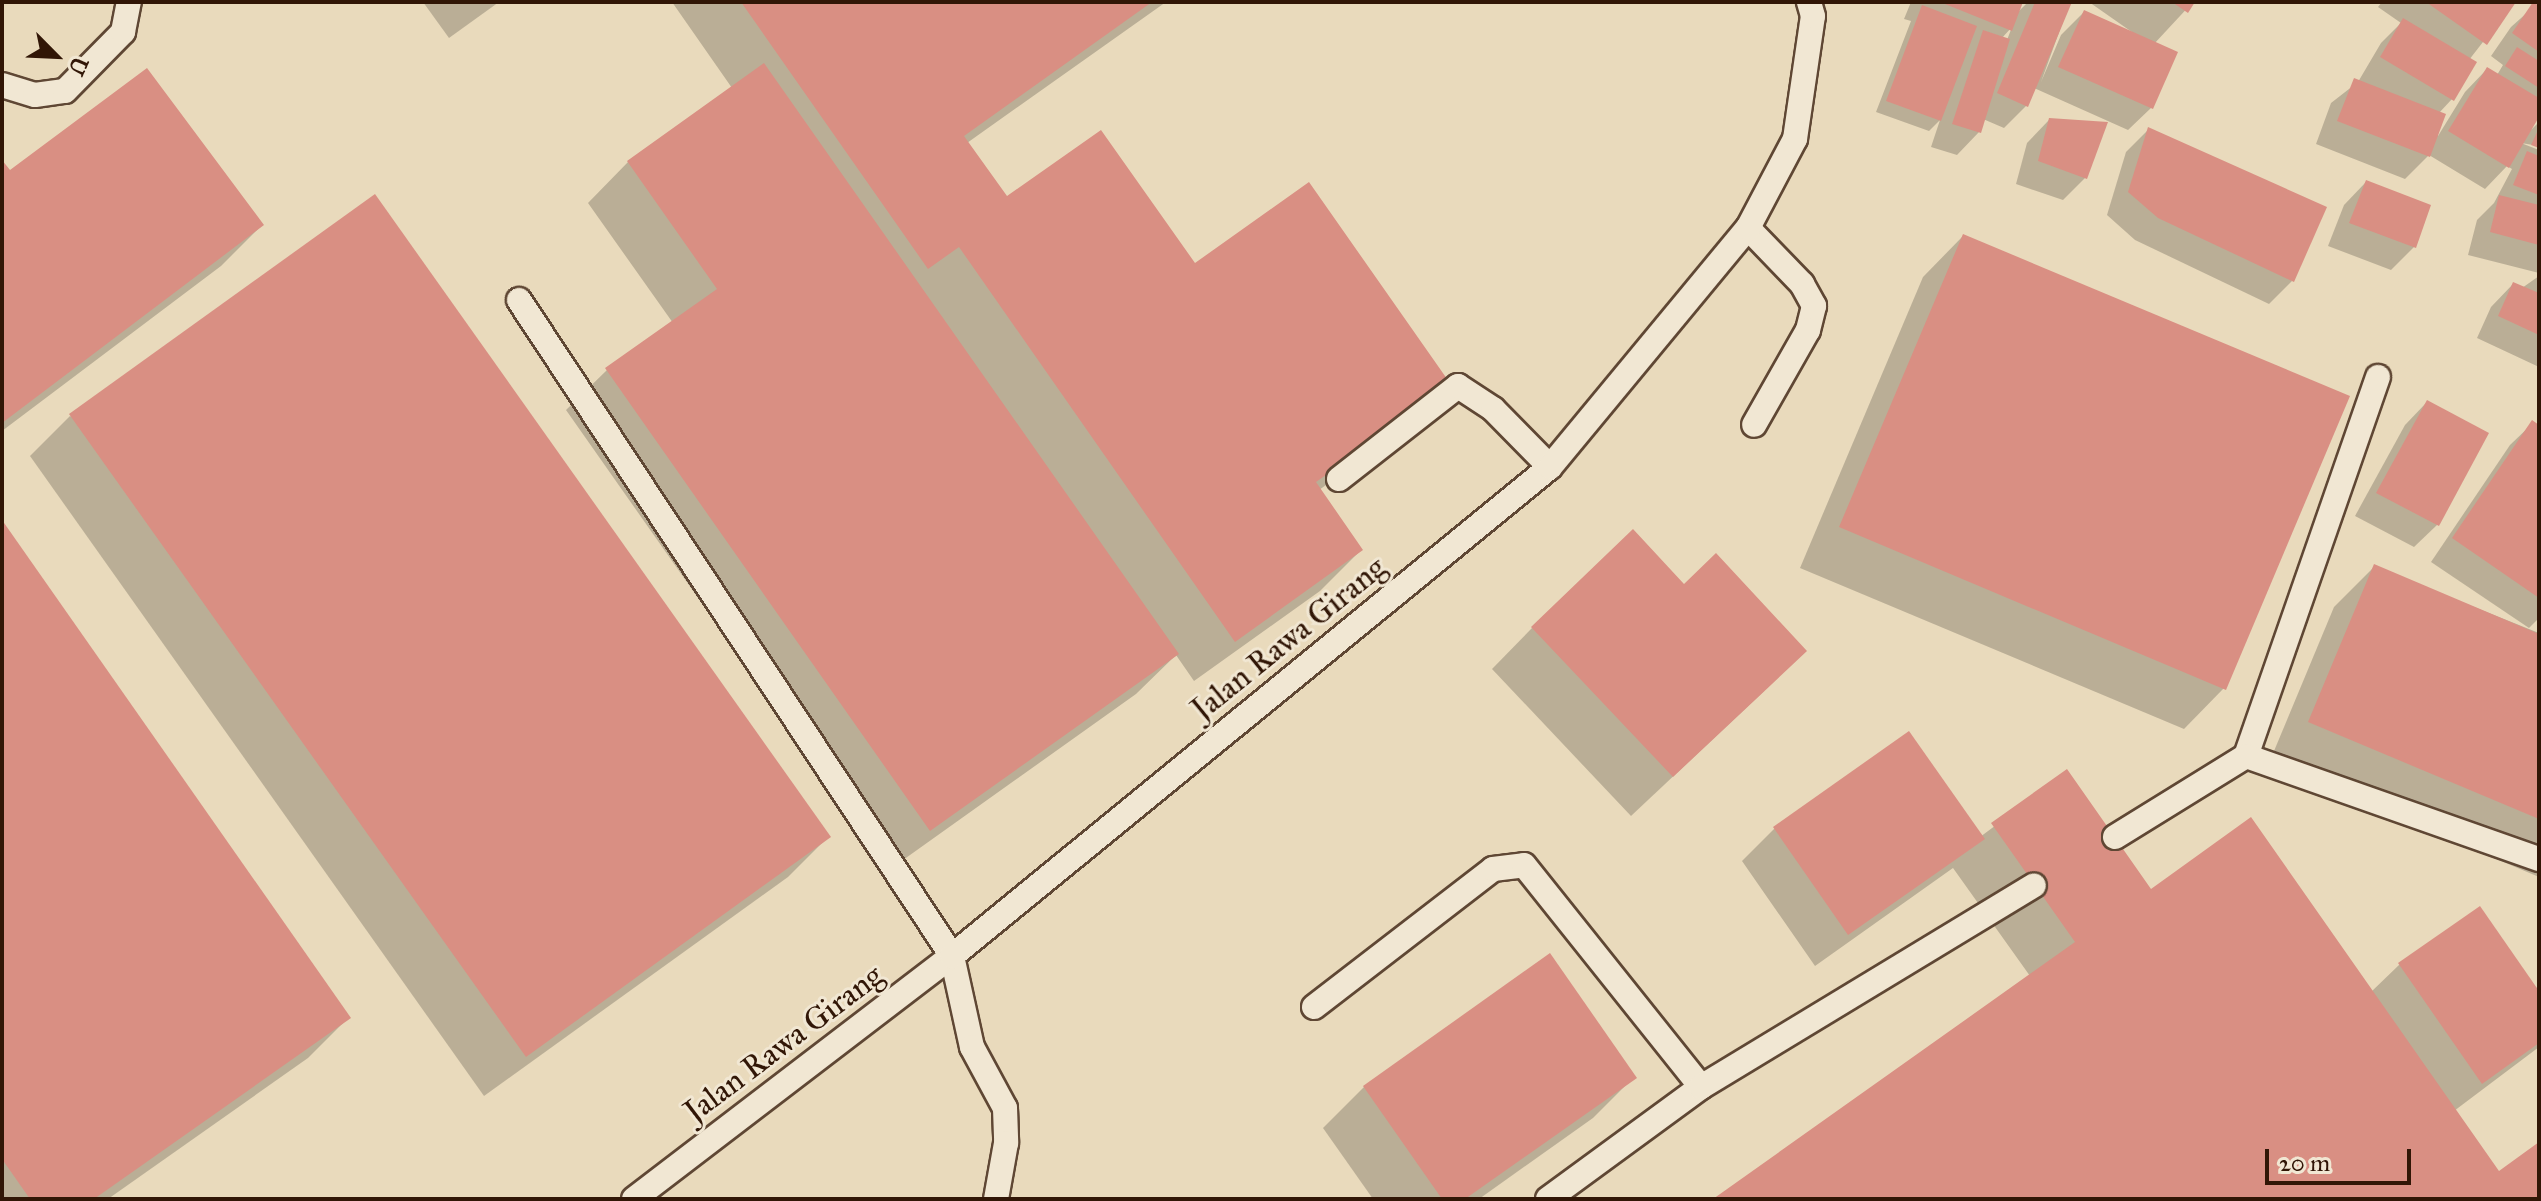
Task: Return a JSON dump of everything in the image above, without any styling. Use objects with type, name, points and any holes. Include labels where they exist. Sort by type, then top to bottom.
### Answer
[{"type":"lane","points":[[2,85],[35,95],[65,91],[123,32],[129,2]]},
{"type":"lane","name":"Jalan Rawa Girang","points":[[634,1199],[952,956],[1550,467],[1748,228],[1795,139],[1812,29],[1809,2]]},
{"type":"lane","points":[[1748,228],[1802,284],[1814,306],[1808,330],[1754,425]]},
{"type":"lane","points":[[519,300],[952,956],[972,1047],[1005,1108],[1006,1143],[996,1199]]},
{"type":"lane","points":[[2115,837],[2246,756],[2378,377]]},
{"type":"lane","points":[[1339,479],[1458,386],[1493,409],[1550,467]]},
{"type":"lane","points":[[2246,756],[2539,859]]},
{"type":"lane","points":[[1314,1007],[1493,869],[1524,865],[1701,1087]]},
{"type":"lane","points":[[1548,1199],[1701,1087],[2034,885]]},
{"type":"building","points":[[741,2],[1152,2],[964,136],[1007,196],[1101,130],[1195,263],[1309,182],[1452,386],[1316,482],[1363,550],[1235,642],[959,247],[928,269]]},
{"type":"building","points":[[1940,2],[2023,2],[2012,31]]},
{"type":"building","points":[[2035,2],[2072,2],[2028,107],[1997,93]]},
{"type":"building","points":[[2172,2],[2195,2],[2188,13]]},
{"type":"building","points":[[2426,2],[2516,2],[2487,45]]},
{"type":"building","points":[[2533,2],[2539,6],[2539,52],[2512,33]]},
{"type":"building","points":[[1922,5],[1977,26],[1941,121],[1886,101]]},
{"type":"building","points":[[2084,10],[2178,52],[2153,109],[2058,67]]},
{"type":"building","points":[[2403,18],[2477,62],[2454,101],[2380,57]]},
{"type":"building","points":[[1983,30],[2010,39],[1981,133],[1952,124]]},
{"type":"building","points":[[2517,47],[2539,61],[2539,88],[2505,66]]},
{"type":"building","points":[[764,63],[1179,654],[930,831],[605,368],[717,289],[627,161]]},
{"type":"building","points":[[2487,67],[2539,98],[2539,117],[2509,168],[2448,131]]},
{"type":"building","points":[[147,68],[264,225],[2,423],[2,160],[10,170]]},
{"type":"building","points":[[2354,78],[2446,114],[2430,157],[2337,121]]},
{"type":"building","points":[[2049,118],[2108,122],[2087,179],[2038,161]]},
{"type":"building","points":[[2148,127],[2327,207],[2294,282],[2158,218],[2128,192]]},
{"type":"building","points":[[2539,128],[2539,148],[2531,145]]},
{"type":"building","points":[[2527,151],[2539,156],[2539,195],[2513,185]]},
{"type":"building","points":[[2366,180],[2431,205],[2416,248],[2349,223]]},
{"type":"building","points":[[375,194],[831,837],[526,1057],[69,414]]},
{"type":"building","points":[[2499,195],[2539,205],[2539,245],[2490,232]]},
{"type":"building","points":[[1963,234],[2350,396],[2226,690],[1839,527]]},
{"type":"building","points":[[2513,282],[2539,293],[2539,335],[2498,316]]},
{"type":"building","points":[[2427,400],[2489,433],[2439,526],[2376,493]]},
{"type":"building","points":[[2532,420],[2539,425],[2539,598],[2452,538]]},
{"type":"building","points":[[2,520],[351,1018],[94,1199],[30,1199],[2,1159]]},
{"type":"building","points":[[1633,529],[1684,584],[1716,553],[1807,651],[1673,777],[1531,627]]},
{"type":"building","points":[[2374,564],[2539,634],[2539,819],[2308,722]]},
{"type":"building","points":[[1909,731],[1985,839],[1848,935],[1773,827]]},
{"type":"building","points":[[2067,769],[2151,889],[2251,817],[2499,1171],[2539,1142],[2539,1199],[1713,1199],[2075,942],[1991,823]]},
{"type":"building","points":[[2480,906],[2539,991],[2539,1043],[2482,1084],[2398,963]]},
{"type":"building","points":[[1550,953],[1637,1078],[1465,1199],[1442,1199],[1363,1086]]}]
